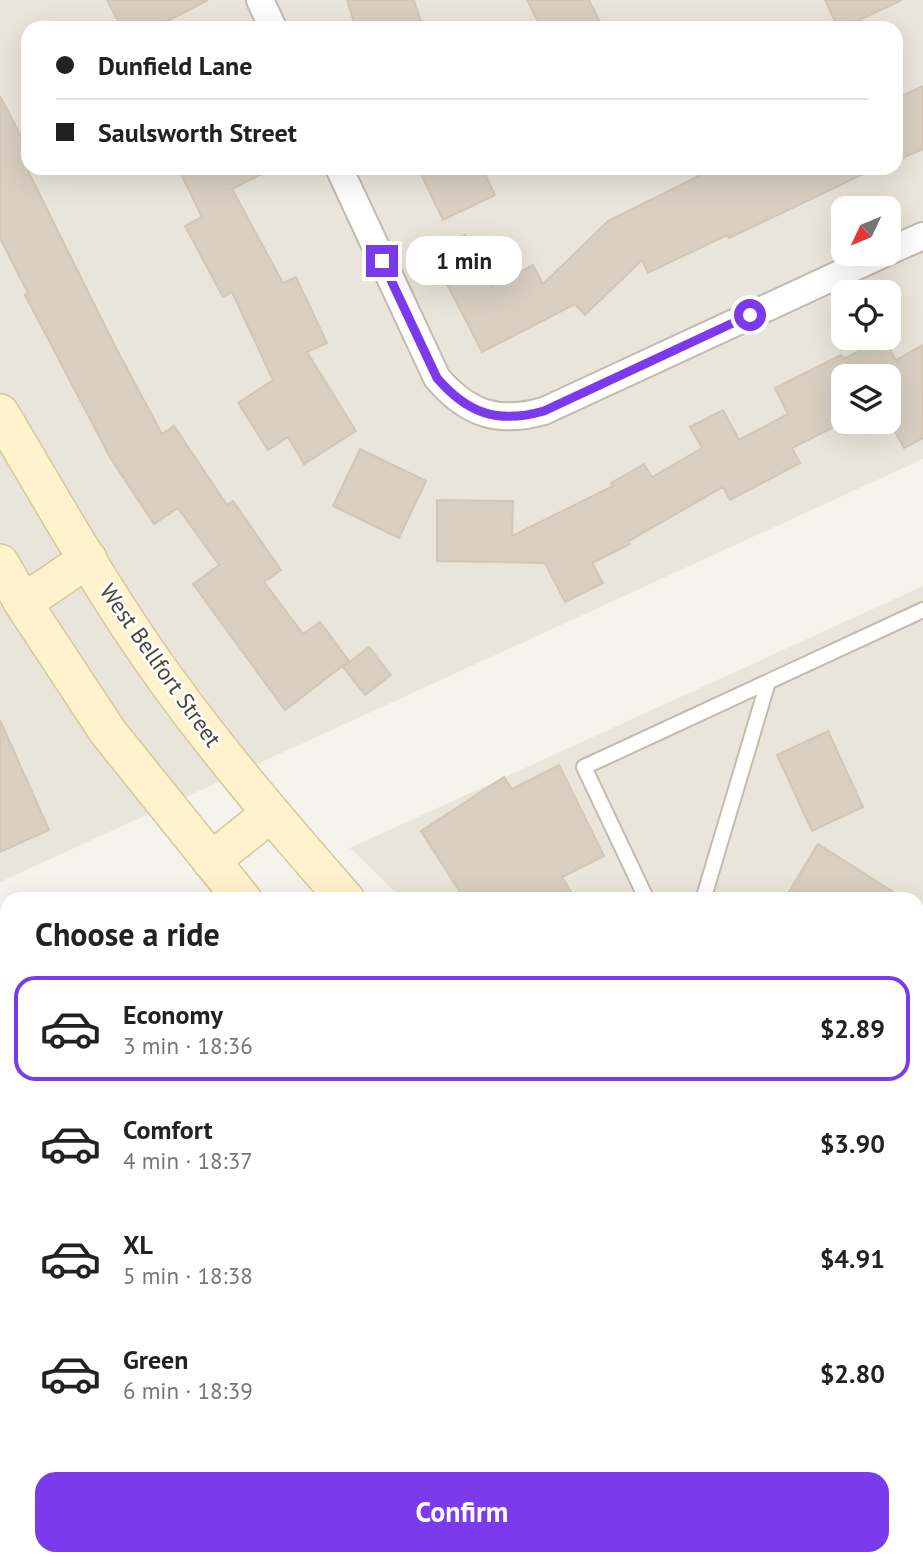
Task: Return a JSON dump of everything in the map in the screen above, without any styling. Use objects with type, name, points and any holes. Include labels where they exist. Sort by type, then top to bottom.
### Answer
[{"type":"main road","name":"West Bellfort Street","points":[[0,413],[88,559],[166,680],[270,814],[339,892]]},
{"type":"main road","points":[[23,603],[88,559]]},
{"type":"main road","points":[[0,563],[23,603],[108,732],[236,892]]},
{"type":"main road","points":[[211,861],[270,814]]},
{"type":"street","points":[[260,0],[270,21]]},
{"type":"street","points":[[342,175],[437,378],[450,394],[466,406],[484,414],[504,417],[544,411],[857,266]]},
{"type":"street","points":[[901,246],[923,236]]},
{"type":"lane","points":[[643,892],[584,767],[923,610]]},
{"type":"lane","points":[[704,892],[768,682]]},
{"type":"shaded area","points":[[0,0],[923,0],[923,459],[0,882]]},
{"type":"shaded area","points":[[923,586],[923,892],[395,892],[350,848]]},
{"type":"building","points":[[107,0],[208,0],[168,21],[118,21]]},
{"type":"building","points":[[347,0],[414,0],[421,21],[354,21]]},
{"type":"building","points":[[527,0],[589,0],[600,21],[538,21]]},
{"type":"building","points":[[825,0],[902,0],[857,21],[835,21]]},
{"type":"building","points":[[923,86],[923,149],[903,158],[903,96]]},
{"type":"building","points":[[0,96],[21,136],[21,175],[30,175],[162,434],[174,426],[227,505],[233,501],[281,570],[264,582],[303,634],[320,622],[349,661],[285,710],[193,584],[219,565],[178,508],[154,524],[111,459],[25,295],[28,293],[0,238]]},
{"type":"building","points":[[181,175],[260,175],[232,189],[283,283],[296,277],[327,343],[307,352],[356,431],[304,464],[288,437],[268,450],[238,403],[273,380],[232,292],[223,297],[185,226],[202,217]]},
{"type":"building","points":[[421,175],[485,175],[495,195],[443,220]]},
{"type":"building","points":[[861,175],[648,273],[642,260],[585,315],[575,304],[482,352],[431,253],[465,235],[491,287],[533,265],[543,284],[608,221],[699,176]]},
{"type":"building","points":[[923,345],[923,438],[904,448],[896,434],[901,434],[901,364],[831,364],[831,428],[792,448],[800,463],[730,500],[723,487],[629,541],[630,544],[592,563],[603,583],[565,602],[545,563],[437,561],[437,500],[513,501],[512,536],[613,486],[611,483],[644,464],[652,477],[702,448],[690,427],[723,410],[739,440],[788,414],[775,388],[841,355],[844,359],[861,350],[890,350],[896,360]]},
{"type":"building","points":[[360,449],[426,481],[399,538],[333,506]]},
{"type":"building","points":[[369,647],[391,675],[365,695],[343,667]]},
{"type":"building","points":[[0,720],[49,830],[0,852]]},
{"type":"building","points":[[828,731],[863,807],[812,831],[777,755]]},
{"type":"building","points":[[559,765],[604,856],[562,877],[571,892],[460,892],[421,831],[504,777],[512,789]]},
{"type":"building","points":[[818,844],[893,892],[789,892]]},
{"type":"route","points":[[382,261],[437,378],[450,394],[466,406],[484,414],[504,417],[544,411],[750,315]]}]
